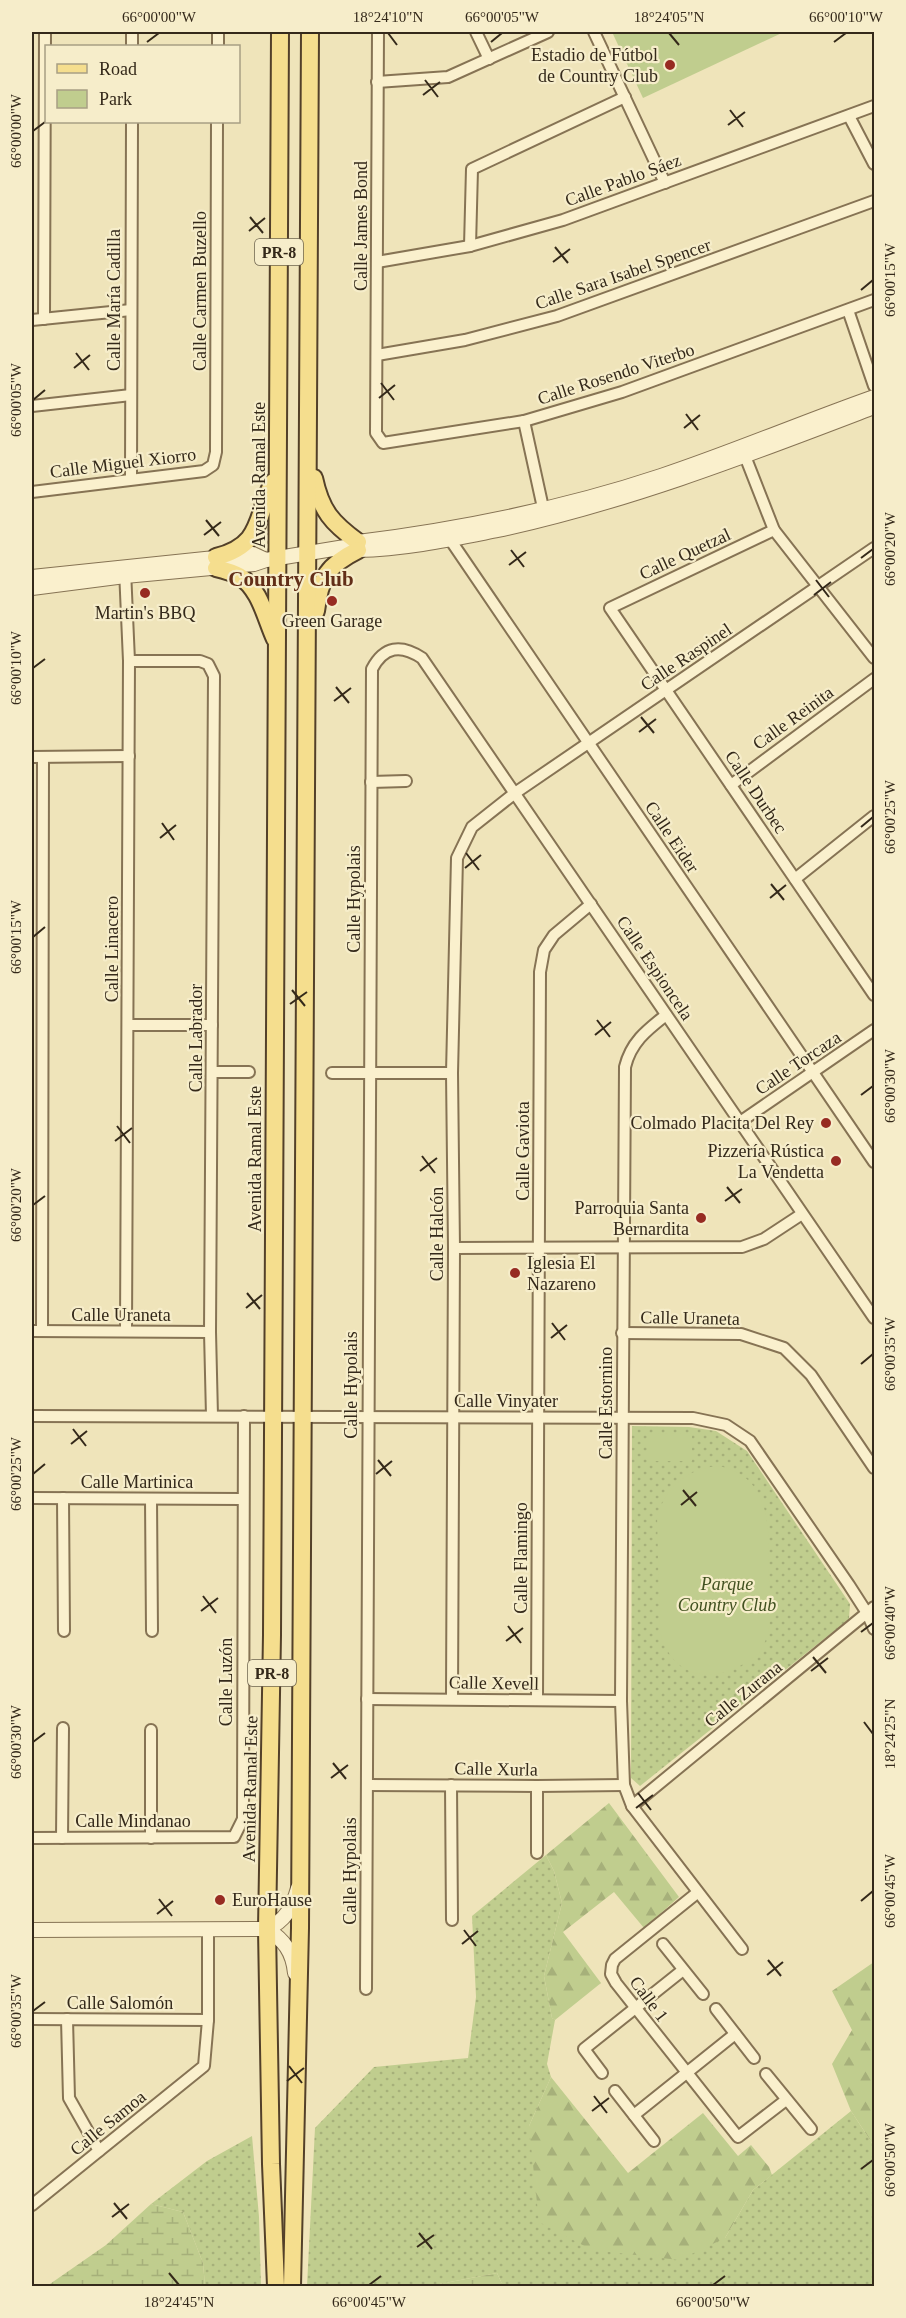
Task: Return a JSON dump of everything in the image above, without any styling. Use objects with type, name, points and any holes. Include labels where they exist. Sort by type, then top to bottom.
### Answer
[{"type":"main road","name":"Avenida Ramal Este","points":[[276,2286],[270,2142],[267,1929],[272,1635],[277,644],[272,560],[277,473],[280,32]]},
{"type":"main road","name":"PR-8","points":[[291,2286],[300,1882],[304,1417],[310,32]]},
{"type":"main road","points":[[307,653],[324,575],[335,562],[356,546],[327,514],[318,494],[309,461]]},
{"type":"main road","points":[[277,473],[252,536],[232,553],[216,562],[250,586],[261,604],[277,644]]},
{"type":"street","points":[[44,318],[45,32]]},
{"type":"street","name":"Calle James Bond","points":[[376,421],[378,32]]},
{"type":"street","points":[[476,32],[489,59]]},
{"type":"street","points":[[377,82],[448,77],[548,32]]},
{"type":"street","points":[[594,32],[665,183]]},
{"type":"street","points":[[470,246],[472,169],[625,97]]},
{"type":"street","name":"Calle Pablo Sáez","points":[[377,262],[470,246],[563,220],[874,106]]},
{"type":"street","points":[[849,116],[874,164]]},
{"type":"street","name":"Calle María Cadilla","points":[[131,479],[132,123]]},
{"type":"street","name":"Calle Carmen Buzello","points":[[214,460],[216,452],[217,123]]},
{"type":"street","name":"Calle Sara Isabel Spencer","points":[[377,354],[465,340],[557,316],[874,201]]},
{"type":"street","name":"Calle Rosendo Viterbo","points":[[376,421],[376,433],[383,443],[524,421],[622,392],[874,300]]},
{"type":"street","points":[[32,320],[130,310]]},
{"type":"street","points":[[848,310],[874,386]]},
{"type":"street","points":[[32,406],[131,395]]},
{"type":"street","points":[[544,515],[660,477],[874,396]]},
{"type":"street","points":[[32,577],[216,562],[253,554],[272,560],[356,546],[447,535],[645,492],[874,407]]},
{"type":"street","points":[[524,421],[544,515]]},
{"type":"street","points":[[744,456],[774,530],[874,658]]},
{"type":"street","name":"Calle Miguel Xiorro","points":[[32,492],[204,471],[213,465],[214,460]]},
{"type":"street","name":"Calle Quetzal","points":[[610,608],[774,530]]},
{"type":"street","name":"Calle Eider","points":[[447,535],[874,1162]]},
{"type":"street","name":"Calle Raspinel","points":[[515,793],[874,548]]},
{"type":"street","points":[[32,588],[125,571]]},
{"type":"street","name":"Calle Linacero","points":[[125,571],[129,661],[126,1331]]},
{"type":"street","name":"Calle Durbec","points":[[610,608],[874,995]]},
{"type":"street","name":"Calle Hypolais","points":[[366,1989],[372,669],[377,660],[386,652],[399,649]]},
{"type":"street","name":"Calle Espioncela","points":[[399,649],[412,651],[422,658],[874,1318]]},
{"type":"street","name":"Calle Labrador","points":[[129,661],[200,661],[208,664],[214,676],[210,1332],[212,1416]]},
{"type":"street","name":"Calle Reinita","points":[[731,785],[874,678]]},
{"type":"street","points":[[37,1331],[37,757],[129,756]]},
{"type":"street","points":[[370,782],[406,781]]},
{"type":"street","name":"Calle Halcón","points":[[452,1698],[454,1248],[452,1073],[457,858],[472,827],[515,793]]},
{"type":"street","points":[[795,879],[874,816]]},
{"type":"street","name":"Calle Gaviota","points":[[538,1418],[540,972],[544,950],[554,935],[591,904]]},
{"type":"street","name":"Calle Estornino","points":[[666,1015],[640,1036],[628,1056],[625,1067],[621,1701],[624,1785],[632,1806],[742,1949]]},
{"type":"street","points":[[128,1025],[212,1024]]},
{"type":"street","name":"Calle Torcaza","points":[[740,1122],[874,1030]]},
{"type":"street","points":[[212,1072],[249,1072]]},
{"type":"street","points":[[332,1073],[452,1073]]},
{"type":"street","points":[[454,1248],[742,1247],[764,1239],[802,1214]]},
{"type":"street","name":"Calle Uraneta","points":[[37,1331],[210,1332]]},
{"type":"street","name":"Calle Uraneta","points":[[622,1333],[741,1334],[784,1348],[811,1375],[874,1468]]},
{"type":"street","name":"Calle Vinyater","points":[[32,1416],[693,1418],[726,1425],[750,1442],[871,1610],[874,1629]]},
{"type":"street","name":"Calle Luzón","points":[[234,1837],[243,1819],[244,1416]]},
{"type":"street","name":"Calle Flamingo","points":[[537,1700],[538,1418]]},
{"type":"street","name":"Calle Martinica","points":[[32,1498],[242,1499]]},
{"type":"street","points":[[63,1498],[64,1631]]},
{"type":"street","points":[[151,1499],[152,1631]]},
{"type":"street","name":"Calle Zurana","points":[[632,1806],[871,1610]]},
{"type":"street","name":"Calle Xevell","points":[[367,1699],[621,1701]]},
{"type":"street","points":[[62,1838],[63,1728]]},
{"type":"street","points":[[151,1730],[152,1838]]},
{"type":"street","name":"Calle Xurla","points":[[367,1785],[624,1785]]},
{"type":"street","points":[[451,1785],[452,1920]]},
{"type":"street","points":[[537,1786],[537,1853]]},
{"type":"street","name":"Calle Mindanao","points":[[32,1838],[234,1837]]},
{"type":"street","points":[[32,1930],[267,1929],[285,1917],[297,1895],[300,1882]]},
{"type":"street","name":"Calle 1","points":[[697,1893],[615,1959],[611,1974],[635,2008],[738,2137],[786,2100]]},
{"type":"street","points":[[267,1929],[282,1940],[288,1948],[294,1963],[297,1995]]},
{"type":"street","points":[[208,1930],[208,2020]]},
{"type":"street","points":[[663,1944],[703,1994]]},
{"type":"street","points":[[602,2073],[584,2049],[683,1970]]},
{"type":"street","points":[[716,2009],[754,2058]]},
{"type":"street","name":"Calle Salomón","points":[[32,2019],[208,2020]]},
{"type":"street","points":[[67,2019],[69,2098],[99,2151]]},
{"type":"street","name":"Calle Samoa","points":[[32,2204],[204,2066],[208,2020]]},
{"type":"street","points":[[634,2115],[735,2034]]},
{"type":"street","points":[[766,2074],[811,2129]]},
{"type":"street","points":[[615,2091],[654,2141]]},
{"type":"green space","name":"Estadio de Fútbol de Country Club","points":[[612,32],[784,32],[643,98]]},
{"type":"green space","name":"Parque Country Club","points":[[632,1426],[689,1427],[716,1431],[747,1451],[850,1604],[849,1619],[640,1786],[631,1778]]},
{"type":"green space","points":[[647,1433],[692,1434],[692,1461],[647,1461]]},
{"type":"green space","points":[[719,1466],[737,1473],[751,1483],[760,1496],[765,1511],[769,1546],[770,1621],[767,1637],[756,1655],[731,1670],[705,1675],[682,1667],[665,1647],[660,1632],[657,1516],[661,1505],[680,1480],[698,1470]]},
{"type":"green space","points":[[609,1803],[679,1897],[644,1928],[614,1892],[563,1932],[601,1983],[555,2020],[552,2018],[544,1976],[562,1903],[554,1871],[546,1855]]},
{"type":"green space","points":[[546,1855],[554,1871],[562,1903],[544,1976],[552,2018],[555,2020],[547,2064],[551,2077],[529,2126],[725,2238],[753,2190],[851,2111],[874,2146],[874,2286],[503,2286],[497,2273],[429,2286],[307,2286],[315,2128],[374,2067],[468,2058],[476,1997],[472,1916]]},
{"type":"green space","points":[[874,1962],[874,2146],[851,2111],[832,2064],[852,2030],[832,1991]]},
{"type":"green space","points":[[551,2077],[628,2173],[703,2113],[738,2156],[751,2145],[769,2167],[772,2175],[753,2190],[725,2238],[679,2260],[592,2250],[539,2222],[529,2126]]},
{"type":"green space","points":[[252,2136],[259,2217],[261,2286],[205,2286],[203,2263],[183,2212],[151,2204],[207,2161]]},
{"type":"green space","points":[[151,2204],[183,2212],[203,2263],[205,2286],[47,2286],[106,2245]]},
{"type":"green space","points":[[497,2273],[503,2286],[429,2286]]},
{"type":"place","name":"Estadio de Fútbol de Country Club","points":[[670,65]]},
{"type":"place","name":"Martin's BBQ","points":[[145,593]]},
{"type":"place","name":"Green Garage","points":[[332,601]]},
{"type":"place","name":"Colmado Placita Del Rey","points":[[826,1123]]},
{"type":"place","name":"Pizzería Rústica La Vendetta","points":[[836,1161]]},
{"type":"place","name":"Parroquia Santa Bernardita","points":[[701,1218]]},
{"type":"place","name":"Iglesia El Nazareno","points":[[515,1273]]},
{"type":"place","name":"EuroHause","points":[[220,1900]]},
{"type":"district","name":"Country Club","points":[[291,579]]}]
